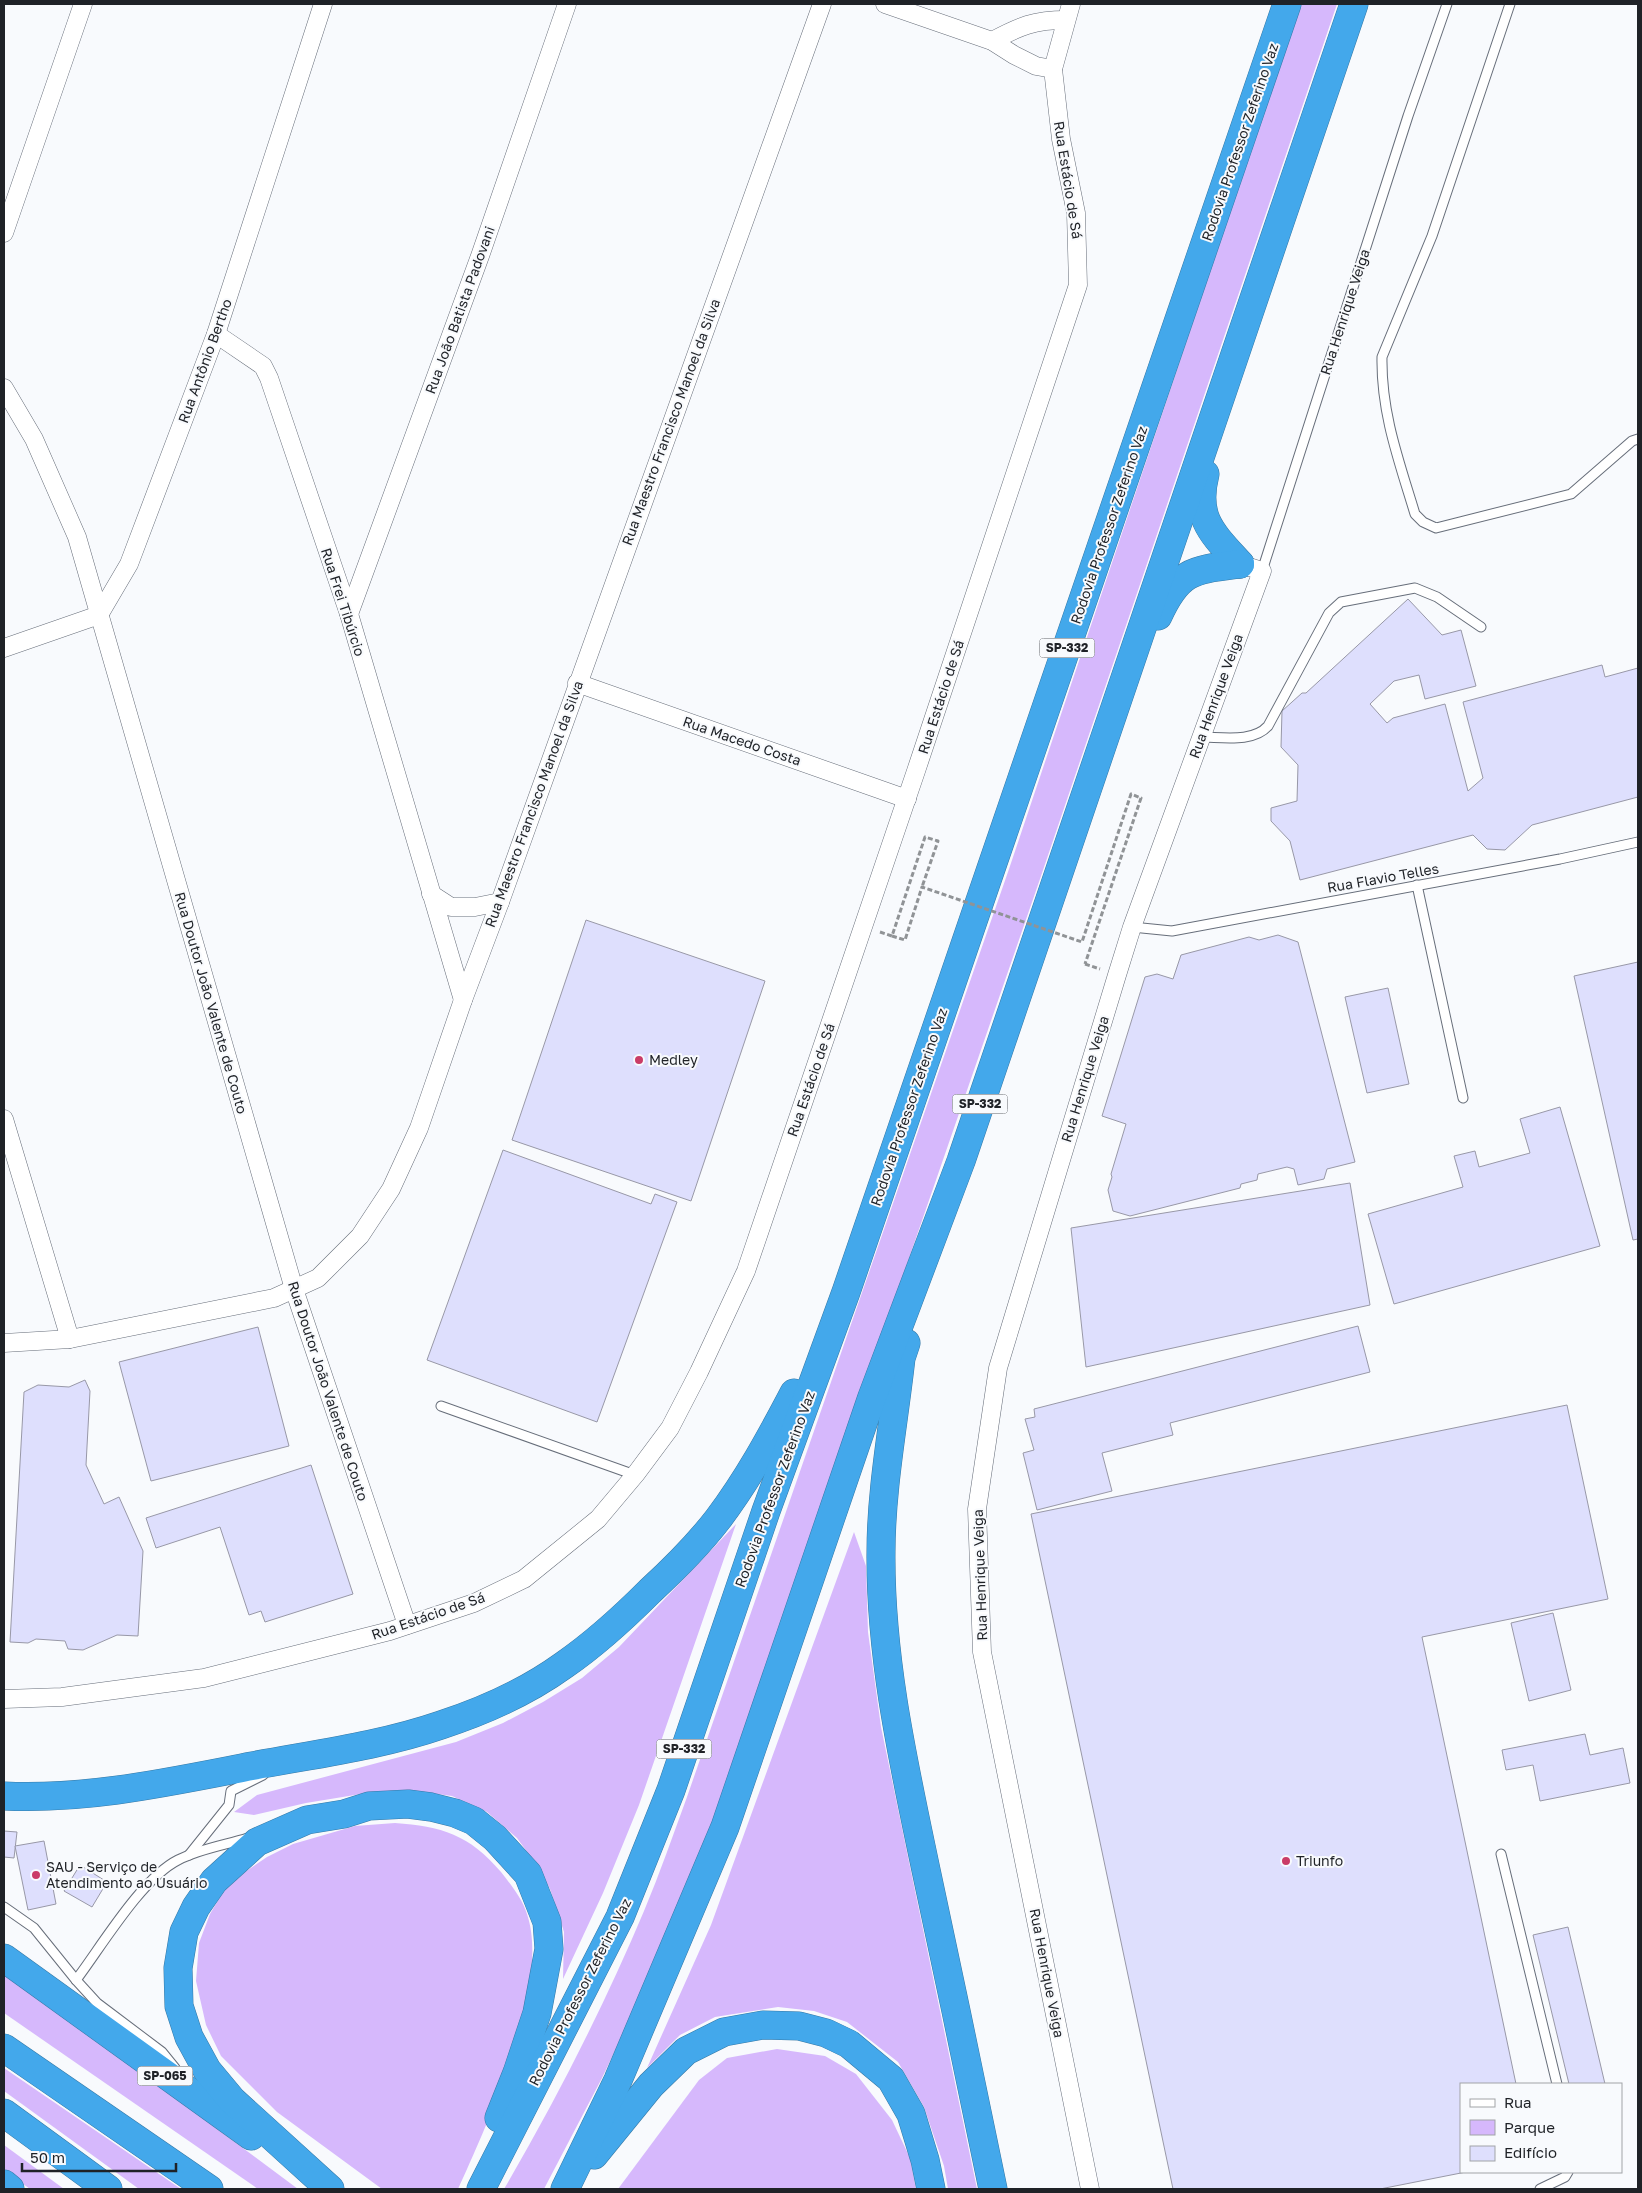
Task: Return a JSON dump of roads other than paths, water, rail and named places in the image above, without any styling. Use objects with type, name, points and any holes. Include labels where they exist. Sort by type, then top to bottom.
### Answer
[{"type":"highway","name":"Rodovia Professor Zeferino Vaz","points":[[481,2189],[620,1917],[670,1790],[766,1511],[846,1292],[1287,4]]},
{"type":"highway","name":"SP-332","points":[[565,2189],[618,2080],[725,1827],[872,1397],[960,1161],[1354,4]]},
{"type":"highway","points":[[1243,332],[1202,486],[1201,506],[1206,522],[1215,537],[1251,568]]},
{"type":"highway","points":[[1106,731],[1168,594],[1190,573],[1202,569],[1251,568]]},
{"type":"highway","points":[[960,1161],[902,1358],[883,1504],[882,1596],[890,1684],[906,1772],[993,2189]]},
{"type":"highway","points":[[4,1796],[62,1797],[147,1787],[377,1742],[432,1728],[505,1700],[564,1665],[634,1607],[686,1557],[718,1519],[761,1456],[846,1292]]},
{"type":"highway","points":[[329,2189],[232,2100],[207,2070],[189,2037],[179,2006],[178,1968],[184,1932],[196,1908],[214,1881],[257,1842],[307,1820],[344,1814],[369,1806],[408,1804],[455,1813],[474,1822],[495,1838],[528,1874],[547,1922],[549,1949],[537,2013],[517,2073],[494,2130],[476,2189]]},
{"type":"highway","name":"SP-065","points":[[4,1958],[205,2105],[329,2189]]},
{"type":"highway","points":[[570,2189],[650,2084],[686,2051],[724,2032],[763,2024],[800,2026],[826,2033],[849,2044],[891,2079],[911,2114],[925,2160],[931,2189]]},
{"type":"highway","points":[[4,2048],[209,2189]]},
{"type":"highway","points":[[4,2113],[108,2189]]},
{"type":"highway","points":[[4,2184],[10,2189]]},
{"type":"street","points":[[4,233],[83,4]]},
{"type":"street","name":"Rua Antônio Bertho","points":[[99,615],[129,564],[216,334],[323,4]]},
{"type":"street","name":"Rua João Batista Padovani","points":[[348,614],[480,256],[567,4]]},
{"type":"street","name":"Rua Maestro Francisco Manoel da Silva","points":[[4,1343],[70,1339],[274,1298],[318,1278],[360,1236],[392,1189],[419,1128],[463,1000],[500,902],[822,4]]},
{"type":"street","points":[[885,4],[992,41],[1036,66],[1053,69]]},
{"type":"street","points":[[992,41],[1016,28],[1068,12]]},
{"type":"street","name":"Rua Estácio de Sá","points":[[4,1699],[62,1697],[204,1678],[390,1631],[474,1603],[524,1578],[598,1519],[635,1475],[670,1428],[699,1372],[746,1271],[907,799],[1078,286],[1079,247],[1076,213],[1061,139],[1053,69],[1068,12]]},
{"type":"street","name":"Rua Frei Tibúrcio","points":[[216,334],[257,362],[266,372],[348,614],[463,1000]]},
{"type":"street","name":"Rua Doutor João Valente de Couto","points":[[4,388],[34,439],[77,537],[294,1289],[407,1624]]},
{"type":"street","name":"Rua Henrique Veiga","points":[[1090,2189],[982,1652],[977,1509],[998,1368],[1132,927],[1200,737],[1251,568]]},
{"type":"street","points":[[4,648],[99,615]]},
{"type":"street","name":"Rua Macedo Costa","points":[[577,684],[907,799]]},
{"type":"street","points":[[431,894],[451,907],[475,907],[500,902]]},
{"type":"street","points":[[4,1118],[70,1339]]},
{"type":"lane","name":"Rua Henrique Veiga","points":[[1251,568],[1447,4]]},
{"type":"lane","points":[[1510,4],[1432,236],[1382,357],[1382,373],[1389,431],[1415,514],[1422,522],[1436,528],[1571,494],[1632,441],[1638,439]]},
{"type":"lane","points":[[1200,737],[1250,736],[1262,733],[1268,726],[1329,613],[1341,602],[1415,588],[1437,597],[1481,627]]},
{"type":"lane","name":"Rua Flavio Telles","points":[[1132,927],[1172,931],[1560,859],[1638,842]]},
{"type":"lane","points":[[1417,885],[1463,1098]]},
{"type":"lane","points":[[441,1406],[635,1475]]},
{"type":"lane","points":[[189,1856],[229,1805],[231,1790],[300,1757]]},
{"type":"lane","points":[[76,1980],[143,1890],[159,1873],[178,1860],[189,1856],[307,1820]]},
{"type":"lane","points":[[1500,1854],[1557,2083]]},
{"type":"lane","points":[[4,1907],[34,1928],[76,1980],[98,2003],[162,2052],[205,2105]]},
{"type":"lane","points":[[1540,2189],[1565,2177],[1567,2173]]},
{"type":"place","name":"Medley","points":[[639,1060]]},
{"type":"place","name":"Triunfo","points":[[1286,1861]]},
{"type":"place","name":"SAU - Serviço de Atendimento ao Usuário","points":[[36,1875]]}]
